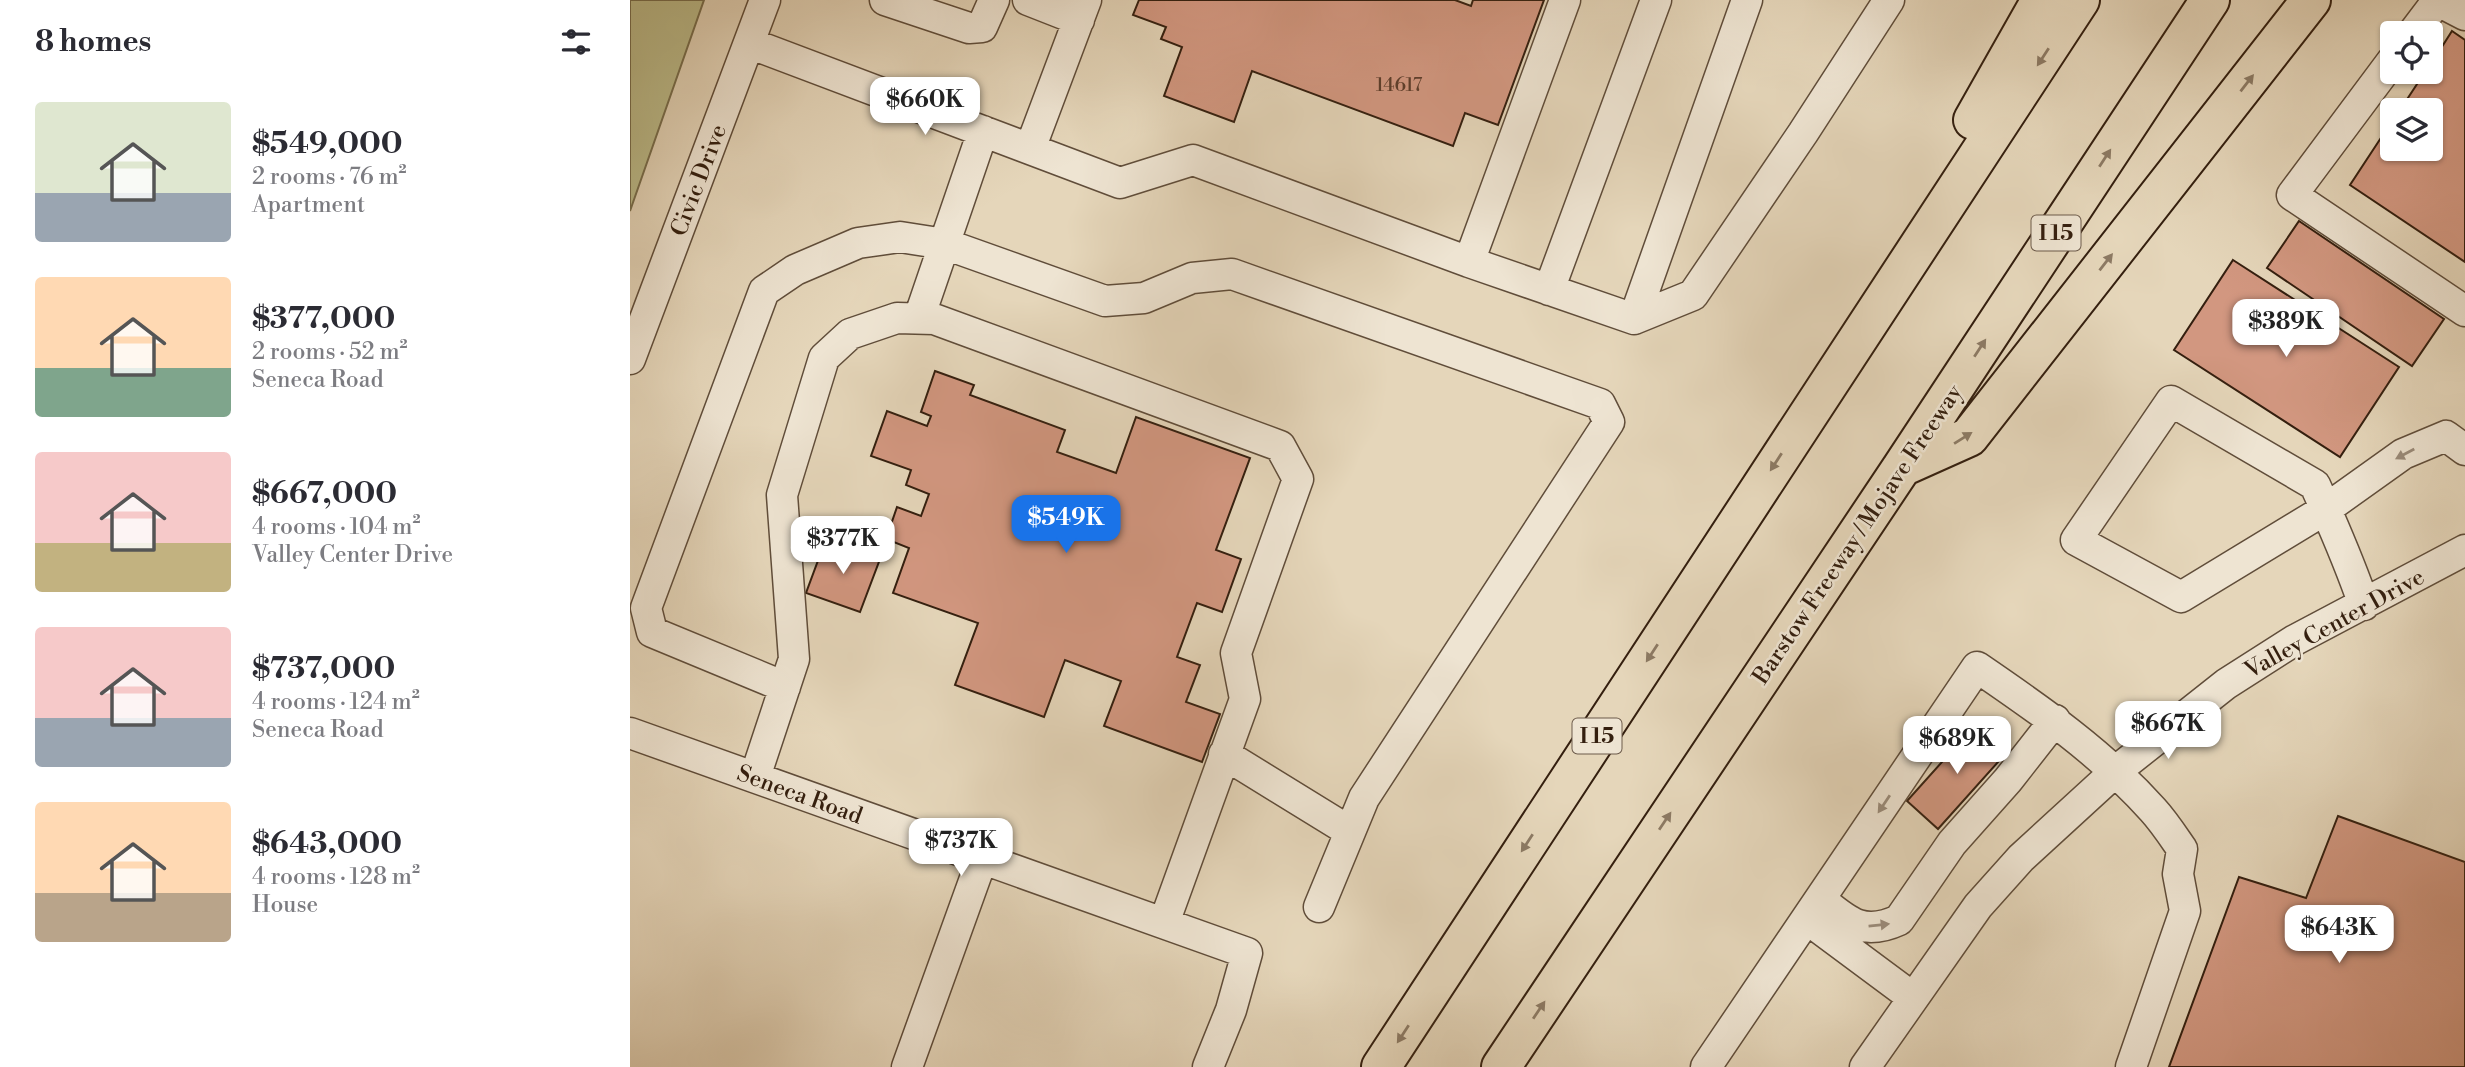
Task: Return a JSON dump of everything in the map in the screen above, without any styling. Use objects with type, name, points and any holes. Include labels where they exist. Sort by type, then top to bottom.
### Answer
[{"type":"highway","points":[[1813,405],[2041,0]]},
{"type":"highway","name":"I 15","points":[[1381,1067],[2080,0]]},
{"type":"highway","name":"Barstow Freeway / Mojave Freeway","points":[[1501,1067],[2210,0]]},
{"type":"highway","points":[[1902,467],[1969,437],[2311,0]]},
{"type":"street","name":"Civic Drive","points":[[630,359],[765,0]]},
{"type":"street","points":[[885,0],[969,28],[982,27],[994,0]]},
{"type":"street","points":[[1028,0],[1082,10],[1030,149]]},
{"type":"street","points":[[1469,262],[1565,0]]},
{"type":"street","points":[[1549,290],[1656,0]]},
{"type":"street","points":[[1634,319],[1747,0]]},
{"type":"street","points":[[749,43],[1120,183],[1193,160],[1469,262],[1634,319],[1693,295],[1889,0]]},
{"type":"street","points":[[2422,21],[2438,0],[2465,15]]},
{"type":"street","points":[[2380,77],[2292,195],[2465,310]]},
{"type":"street","points":[[919,318],[983,131]]},
{"type":"street","points":[[785,687],[652,632],[646,608],[764,291],[795,270],[858,243],[900,237],[944,244],[1105,301],[1144,298],[1192,278],[1231,274],[1600,404],[1609,422],[1364,798],[1320,907]]},
{"type":"street","points":[[755,777],[794,659],[782,495],[824,358],[850,334],[897,318],[934,319],[1280,446],[1298,479],[1236,653],[1245,699],[1164,923]]},
{"type":"street","points":[[2364,605],[2347,555],[2326,509],[2315,485],[2171,401],[2076,540],[2181,597],[2326,509],[2403,454],[2446,436],[2465,450]]},
{"type":"street","name":"Valley Center Drive","points":[[1865,1067],[1978,906],[2021,858],[2116,771],[2226,684],[2295,640],[2465,550]]},
{"type":"street","points":[[1706,1067],[1977,667],[2055,720],[2116,771],[2155,812],[2182,849],[2178,874],[2185,911],[2131,1067]]},
{"type":"street","points":[[1813,909],[1850,923],[1872,927],[1886,926],[1899,920],[1952,843],[2008,780],[2055,720]]},
{"type":"street","name":"Seneca Road","points":[[630,733],[1247,953],[1231,1010],[1208,1067]]},
{"type":"street","points":[[1224,754],[1349,831]]},
{"type":"street","points":[[907,1067],[982,859]]},
{"type":"street","points":[[1813,909],[1912,997]]},
{"type":"green space","points":[[630,0],[704,0],[630,211]]},
{"type":"building","points":[[1139,0],[1455,0],[1471,6],[1473,0],[1544,0],[1498,125],[1465,113],[1453,146],[1252,71],[1234,122],[1164,96],[1182,47],[1161,39],[1166,27],[1133,15]]},
{"type":"building","points":[[2452,31],[2465,40],[2465,262],[2350,185],[2380,139],[2380,161],[2443,161],[2443,98],[2408,98],[2417,84],[2443,84],[2443,45]]},
{"type":"building","points":[[2299,221],[2444,319],[2412,366],[2267,268]]},
{"type":"building","points":[[2233,260],[2399,367],[2340,457],[2174,350]]},
{"type":"building","points":[[935,371],[974,385],[970,395],[1065,430],[1057,452],[1116,473],[1136,417],[1250,458],[1216,550],[1241,559],[1222,612],[1197,603],[1177,657],[1200,665],[1186,702],[1220,714],[1202,762],[1104,726],[1121,681],[1065,660],[1044,717],[955,685],[978,623],[893,593],[909,548],[886,539],[897,507],[921,516],[929,494],[906,485],[911,470],[871,456],[887,411],[927,426],[931,416],[921,412]]},
{"type":"building","points":[[826,539],[880,559],[860,612],[806,593]]},
{"type":"building","points":[[1976,724],[2007,752],[1938,829],[1907,801]]},
{"type":"building","points":[[2338,816],[2465,862],[2465,1067],[2169,1067],[2239,877],[2306,898]]}]
